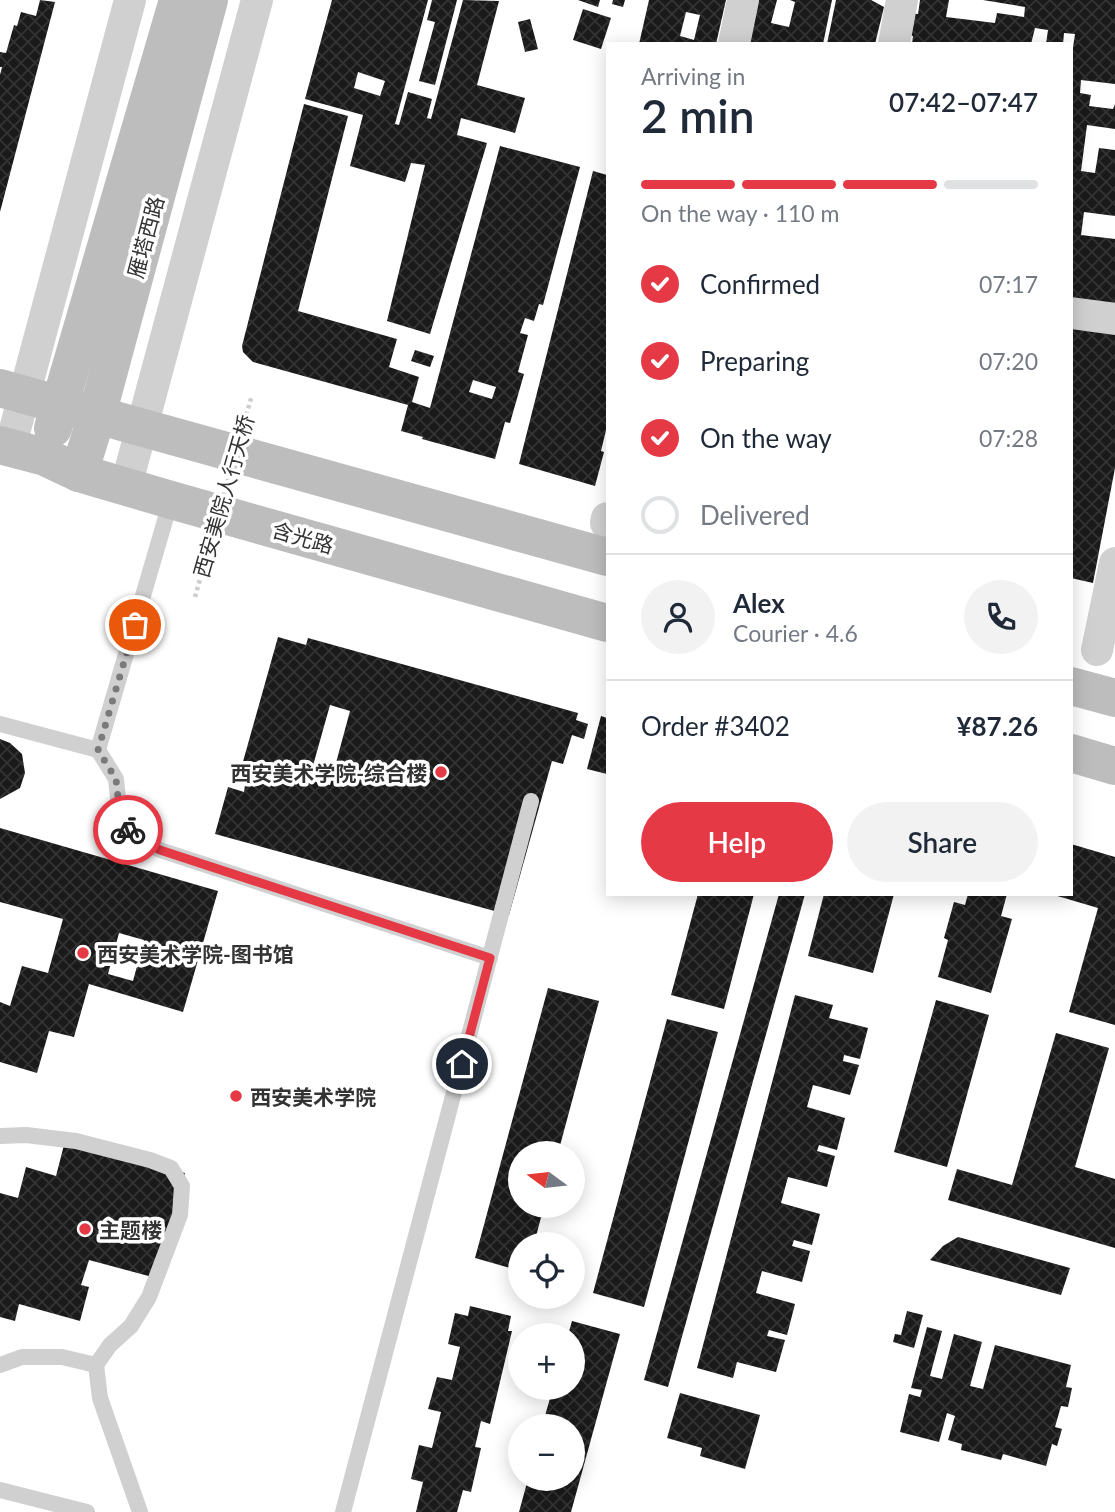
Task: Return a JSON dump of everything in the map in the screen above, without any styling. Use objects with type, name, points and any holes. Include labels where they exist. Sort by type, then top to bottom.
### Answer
[{"type":"main road","name":"雁塔西路","points":[[18,450],[28,396],[178,0]]},
{"type":"main road","name":"雁塔西路","points":[[79,473],[209,0]]},
{"type":"main road","points":[[28,396],[142,428],[606,533]]},
{"type":"main road","name":"含光路","points":[[18,450],[79,473],[606,623]]},
{"type":"main road","points":[[1073,687],[1115,698]]},
{"type":"main road","points":[[1073,754],[1115,766]]},
{"type":"street","points":[[28,396],[130,0]]},
{"type":"street","points":[[121,33],[150,0]]},
{"type":"street","points":[[125,486],[257,0]]},
{"type":"street","points":[[734,42],[743,0]]},
{"type":"street","points":[[894,42],[902,0]]},
{"type":"street","points":[[1073,313],[1115,319]]},
{"type":"street","points":[[1097,650],[1115,563]]},
{"type":"lane","points":[[98,750],[171,500]]},
{"type":"lane","points":[[0,724],[98,750],[116,779],[120,817],[131,835],[160,850],[490,958]]},
{"type":"lane","points":[[343,1512],[531,801]]},
{"type":"lane","points":[[0,1136],[26,1135],[76,1141],[150,1160],[171,1168],[182,1186],[180,1215],[149,1297],[131,1326],[110,1345],[96,1365],[100,1398],[140,1512]]},
{"type":"lane","points":[[0,1365],[22,1357],[62,1357],[96,1365]]},
{"type":"lane","points":[[0,1490],[87,1512]]},
{"type":"path","name":"西安美院人行天桥","points":[[195,597],[252,395]]},
{"type":"building","points":[[40,0],[55,2],[0,212],[0,52],[6,53],[14,25],[17,26],[21,12],[36,16]]},
{"type":"building","points":[[332,0],[428,0],[395,124],[399,125],[408,92],[432,99],[427,118],[431,119],[463,0],[499,1],[477,85],[525,98],[515,133],[461,118],[457,135],[487,143],[430,334],[387,321],[425,165],[411,163],[405,182],[350,166],[363,115],[305,99]],"holes":[[[358,72],[385,81],[380,96],[354,88]]]},
{"type":"building","points":[[432,0],[457,0],[435,85],[419,81],[435,22],[427,20]]},
{"type":"building","points":[[578,0],[600,0],[598,7]]},
{"type":"building","points":[[613,0],[625,0],[623,7],[612,4]]},
{"type":"building","points":[[649,0],[726,0],[716,42],[639,42]],"holes":[[[686,12],[700,15],[694,40],[680,36]]]},
{"type":"building","points":[[748,0],[777,0],[771,23],[789,27],[795,2],[790,0],[832,0],[823,42],[740,42]]},
{"type":"building","points":[[836,0],[871,0],[884,7],[875,42],[827,42]]},
{"type":"building","points":[[920,0],[949,0],[946,17],[995,23],[997,13],[1024,17],[1025,7],[983,0],[1115,0],[1115,84],[1081,80],[1080,93],[1091,95],[1089,106],[1113,109],[1115,104],[1115,129],[1087,125],[1081,171],[1095,173],[1099,148],[1115,150],[1115,216],[1084,212],[1081,235],[1115,239],[1115,311],[1073,302],[1075,34],[1064,33],[1063,42],[1046,42],[1048,30],[1035,28],[1032,42],[912,42],[913,36],[905,34],[908,13],[918,14]]},
{"type":"building","points":[[583,9],[611,18],[601,49],[573,40]]},
{"type":"building","points":[[530,19],[538,49],[525,52],[518,22]]},
{"type":"building","points":[[304,104],[348,116],[298,311],[397,339],[389,367],[419,377],[412,402],[430,408],[500,146],[580,167],[543,305],[539,304],[534,321],[525,318],[520,333],[528,335],[518,372],[524,374],[510,423],[505,422],[495,459],[401,431],[408,405],[253,362],[243,352],[242,346]],"holes":[[[473,380],[496,387],[492,399],[469,392]]]},
{"type":"building","points":[[593,171],[606,175],[606,430],[601,451],[604,452],[595,486],[519,464]]},
{"type":"building","points":[[1073,325],[1115,333],[1115,468],[1093,583],[1073,578]]},
{"type":"building","points":[[415,350],[434,356],[430,367],[411,361]]},
{"type":"building","name":"西安美术学院-综合楼","points":[[278,637],[306,645],[308,638],[578,713],[576,720],[588,724],[584,739],[572,735],[563,764],[552,761],[509,915],[215,834],[228,787],[244,792],[245,785],[237,783]],"holes":[[[330,705],[350,711],[330,785],[309,780]]]},
{"type":"building","points":[[601,716],[606,718],[606,774],[587,769]]},
{"type":"building","points":[[0,739],[10,743],[22,754],[25,773],[20,788],[0,799]]},
{"type":"building","name":"西安美术学院-图书馆","points":[[0,828],[218,891],[183,1012],[89,984],[74,1037],[49,1031],[37,1073],[0,1062],[0,1002],[10,1006],[22,966],[48,973],[63,919],[0,902]],"holes":[[[119,933],[144,940],[133,981],[108,974]]]},
{"type":"building","points":[[1073,845],[1115,857],[1115,1025],[1069,1012],[1098,908],[1057,896],[1073,896]]},
{"type":"building","points":[[697,896],[753,896],[724,1009],[671,995]]},
{"type":"building","points":[[778,896],[804,896],[668,1387],[644,1380]]},
{"type":"building","points":[[823,896],[893,896],[873,973],[808,956]]},
{"type":"building","points":[[967,896],[1006,896],[1001,916],[1012,919],[991,993],[938,977],[948,940],[944,938],[954,902],[965,905]]},
{"type":"building","points":[[548,988],[599,1001],[561,1141],[508,1141],[508,1218],[541,1218],[537,1232],[508,1232],[508,1268],[475,1258]]},
{"type":"building","points":[[795,995],[833,1005],[829,1018],[868,1028],[860,1059],[844,1055],[843,1061],[859,1065],[850,1095],[813,1085],[807,1107],[845,1118],[837,1150],[819,1145],[817,1151],[835,1156],[827,1187],[788,1177],[781,1203],[820,1214],[812,1245],[794,1240],[792,1246],[810,1251],[802,1282],[762,1271],[756,1293],[795,1304],[787,1335],[769,1330],[767,1336],[785,1340],[776,1372],[737,1362],[733,1378],[697,1368]]},
{"type":"building","points":[[936,1000],[989,1015],[947,1167],[894,1152]]},
{"type":"building","points":[[667,1019],[718,1032],[644,1307],[593,1293]]},
{"type":"building","points":[[1056,1033],[1109,1048],[1075,1167],[1115,1179],[1115,1248],[948,1200],[957,1169],[1012,1185]]},
{"type":"building","name":"主题楼","points":[[65,1141],[185,1173],[156,1278],[89,1260],[81,1285],[89,1287],[80,1321],[19,1304],[15,1321],[0,1317],[0,1193],[18,1198],[26,1167],[56,1176]]},
{"type":"building","points":[[958,1237],[1070,1268],[1061,1295],[930,1260],[943,1246]]},
{"type":"building","points":[[470,1306],[511,1316],[508,1323],[508,1348],[490,1424],[481,1421],[475,1447],[481,1448],[471,1492],[463,1490],[457,1512],[416,1512],[423,1482],[411,1479],[419,1445],[432,1448],[441,1412],[428,1409],[437,1377],[452,1380],[460,1347],[448,1344],[455,1313],[468,1316]]},
{"type":"building","points":[[907,1311],[923,1315],[914,1348],[893,1342],[895,1334],[901,1335]]},
{"type":"building","points":[[585,1325],[620,1334],[585,1461],[585,1414],[545,1414],[550,1400],[585,1400]]},
{"type":"building","points":[[927,1327],[942,1331],[930,1376],[942,1379],[954,1334],[982,1342],[970,1386],[983,1389],[995,1345],[1071,1365],[1066,1387],[1072,1388],[1068,1407],[1061,1406],[1055,1427],[1062,1429],[1057,1446],[1052,1444],[1046,1466],[1003,1454],[1001,1460],[961,1450],[962,1444],[948,1440],[955,1416],[947,1413],[939,1442],[900,1432],[909,1394],[920,1397],[922,1390],[911,1388]]},
{"type":"building","points":[[680,1393],[760,1415],[745,1469],[700,1456],[702,1448],[667,1438]]},
{"type":"building","points":[[525,1491],[577,1491],[571,1512],[519,1512]]},
{"type":"way so far","points":[[128,830],[120,817],[116,779],[98,750],[135,625]]},
{"type":"place","name":"西安美术学院-综合楼","points":[[441,772]]},
{"type":"place","name":"西安美术学院-图书馆","points":[[83,953]]},
{"type":"place","name":"西安美术学院","points":[[236,1096]]},
{"type":"place","name":"主题楼","points":[[85,1229]]},
{"type":"route","points":[[128,830],[131,835],[160,850],[490,958],[462,1064]]}]
